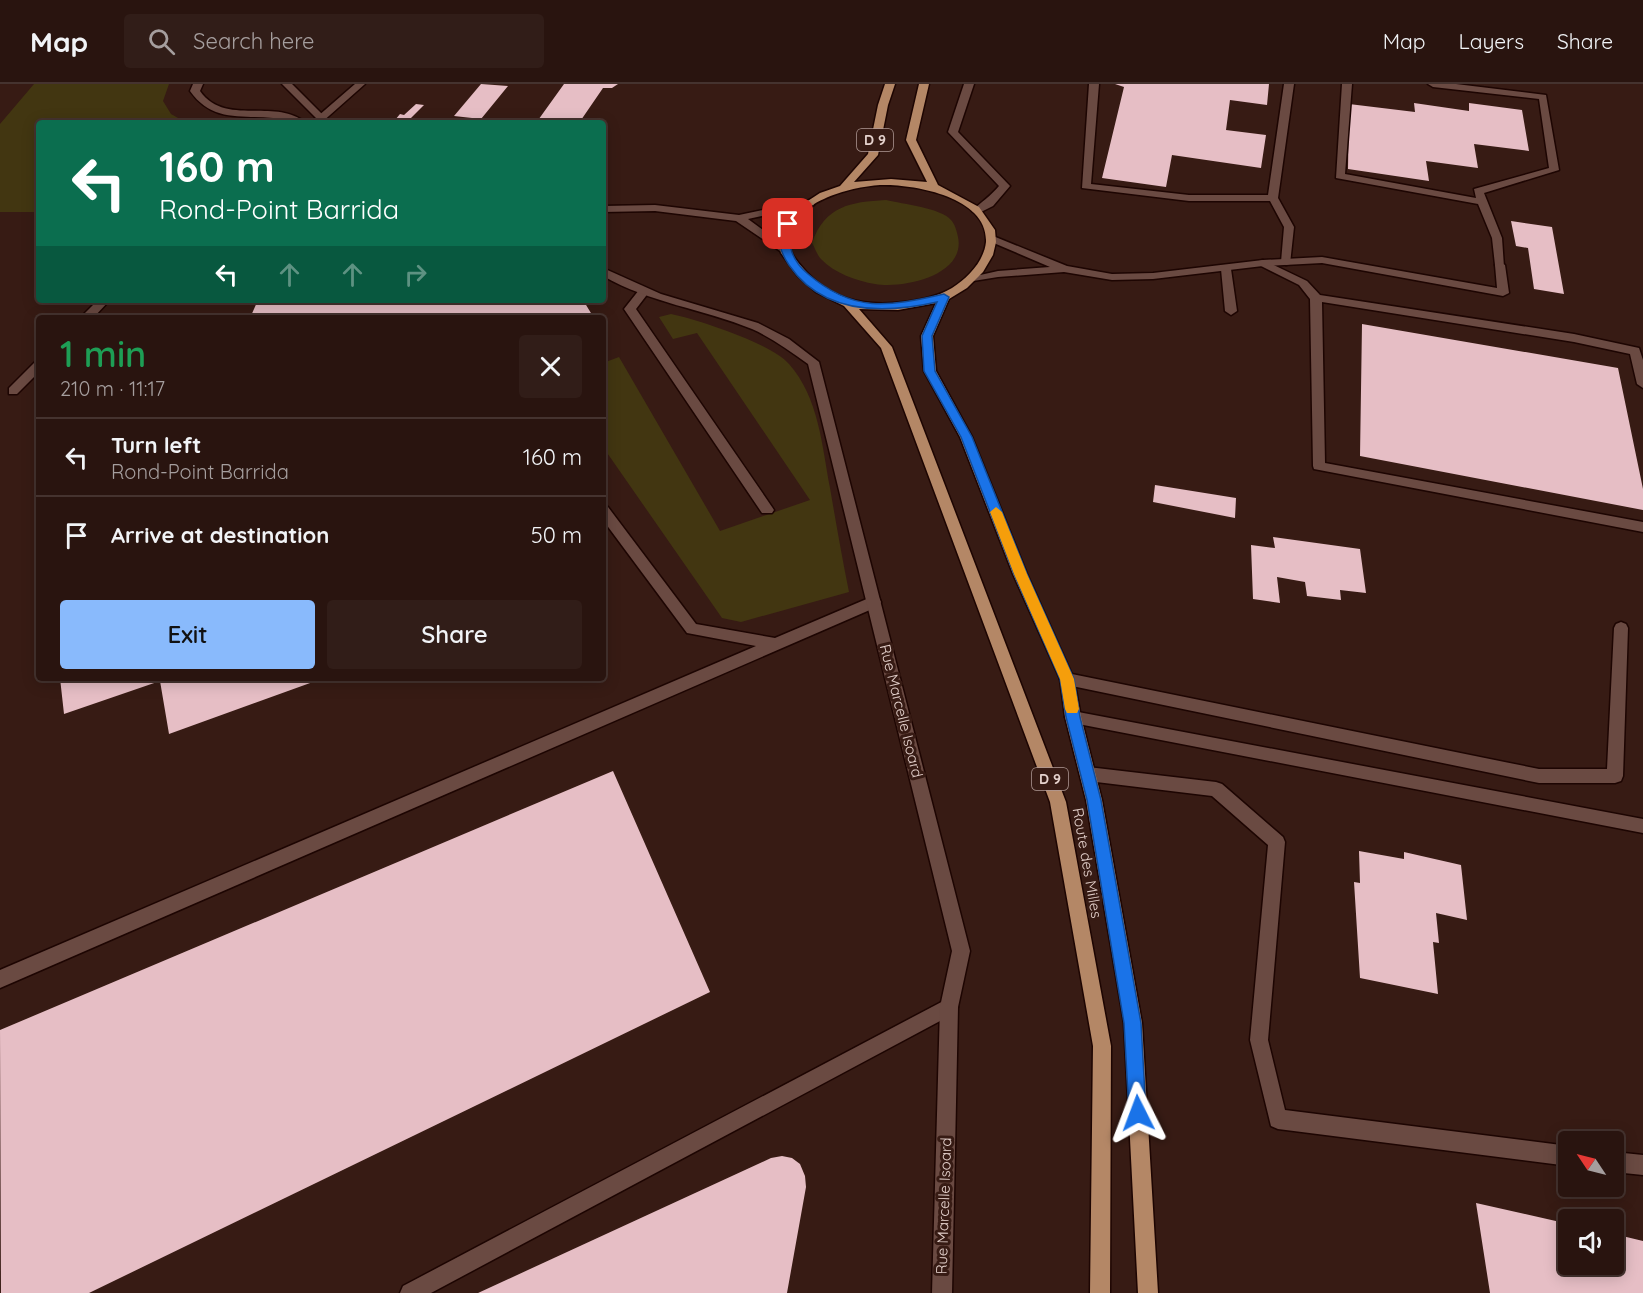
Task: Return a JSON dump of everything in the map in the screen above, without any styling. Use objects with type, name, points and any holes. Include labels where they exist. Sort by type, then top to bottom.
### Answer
[{"type":"main road","name":"D 9","points":[[844,187],[873,155],[883,105],[890,84]]},
{"type":"main road","name":"D 9","points":[[924,84],[911,140],[934,187]]},
{"type":"main road","points":[[891,182],[934,187],[977,212],[989,228],[993,239],[989,256],[971,280],[944,297],[926,302],[887,306],[848,304],[808,281],[786,252],[784,238],[788,224],[810,203],[844,187],[891,182]]},
{"type":"main road","name":"Route des Milles","points":[[944,297],[927,336],[930,371],[966,437],[1020,574],[1067,679],[1073,717],[1088,774],[1133,1023],[1148,1293]]},
{"type":"main road","name":"Route des Milles","points":[[848,304],[886,348],[916,422],[1058,802],[1102,1046],[1100,1293]]},
{"type":"street","points":[[198,84],[195,91],[198,98],[214,109],[231,113],[275,114],[292,120]]},
{"type":"street","points":[[287,84],[318,120],[360,84]]},
{"type":"street","points":[[969,84],[954,132],[1005,186],[989,204],[977,212]]},
{"type":"street","points":[[1094,84],[1086,186],[1189,198],[1273,198]]},
{"type":"street","points":[[1286,262],[1289,227],[1273,198],[1289,84]]},
{"type":"street","points":[[1347,84],[1340,176],[1482,202]]},
{"type":"street","points":[[993,239],[1064,269],[1112,277],[1153,276],[1263,263],[1322,260],[1503,293],[1497,238],[1478,191],[1554,170],[1544,97],[1433,84]]},
{"type":"street","points":[[606,209],[655,208],[738,218],[810,203]]},
{"type":"street","points":[[738,218],[786,252]]},
{"type":"street","points":[[1263,263],[1303,283],[1317,298],[1575,338],[1639,352],[1643,384]]},
{"type":"street","points":[[971,280],[998,274],[1064,269]]},
{"type":"street","points":[[1226,269],[1231,311]]},
{"type":"street","name":"Rue Marcelle Isoard","points":[[606,273],[643,292],[756,327],[784,340],[813,362],[961,951],[949,1007],[942,1293]]},
{"type":"street","points":[[643,292],[630,309],[767,510]]},
{"type":"street","points":[[1317,298],[1319,466],[1643,527]]},
{"type":"street","points":[[89,315],[101,303]]},
{"type":"street","points":[[13,390],[36,367]]},
{"type":"street","points":[[606,514],[692,629],[776,644]]},
{"type":"street","points":[[0,979],[874,602]]},
{"type":"street","points":[[1067,679],[1539,776],[1615,776],[1621,628]]},
{"type":"street","points":[[1073,717],[1643,826]]},
{"type":"street","points":[[1088,774],[1216,789],[1276,842],[1258,1040],[1278,1119],[1558,1155]]},
{"type":"street","points":[[410,1293],[949,1007]]},
{"type":"street","points":[[1624,1163],[1643,1165]]},
{"type":"shaded area","points":[[34,84],[169,84],[163,101],[171,114],[182,120],[36,120],[36,212],[0,212],[0,124]]},
{"type":"shaded area","points":[[886,200],[931,209],[951,220],[958,237],[958,250],[943,270],[916,281],[901,284],[875,284],[846,276],[821,259],[812,243],[824,221],[840,208],[861,202]]},
{"type":"shaded area","points":[[671,314],[699,321],[751,341],[780,356],[799,377],[818,423],[849,592],[741,622],[722,618],[606,451],[606,362],[619,357],[720,531],[810,500],[697,333],[673,339],[659,317]]},
{"type":"building","points":[[481,84],[508,86],[481,119],[454,116]]},
{"type":"building","points":[[564,84],[618,84],[612,88],[603,88],[581,120],[538,120]]},
{"type":"building","points":[[1115,84],[1269,84],[1267,105],[1230,100],[1226,130],[1266,135],[1261,168],[1172,155],[1166,187],[1102,178],[1124,87]]},
{"type":"building","points":[[1414,103],[1469,111],[1469,103],[1522,110],[1529,151],[1474,144],[1478,168],[1426,161],[1429,181],[1348,169],[1349,104],[1415,112]]},
{"type":"building","points":[[416,104],[424,105],[409,120],[395,120],[400,114],[404,115]]},
{"type":"building","points":[[1511,221],[1552,227],[1564,294],[1534,289],[1528,248],[1516,246]]},
{"type":"building","points":[[257,303],[585,303],[592,315],[251,315]]},
{"type":"building","points":[[1362,324],[1618,368],[1643,489],[1643,510],[1360,456]]},
{"type":"building","points":[[1155,485],[1236,498],[1235,518],[1153,502]]},
{"type":"building","points":[[1273,537],[1360,549],[1366,593],[1340,590],[1341,600],[1307,596],[1305,582],[1277,577],[1280,603],[1253,599],[1251,545],[1275,548]]},
{"type":"building","points":[[60,681],[160,681],[64,714]]},
{"type":"building","points":[[160,681],[316,681],[169,734]]},
{"type":"building","points":[[613,771],[710,992],[89,1293],[1,1293],[0,1030]]},
{"type":"building","points":[[1359,851],[1404,859],[1404,852],[1461,865],[1467,920],[1436,913],[1439,943],[1433,942],[1438,994],[1360,978],[1354,882],[1360,883]]},
{"type":"building","points":[[782,1156],[792,1158],[800,1164],[805,1176],[806,1187],[787,1293],[478,1293],[771,1158]]},
{"type":"building","points":[[1476,1203],[1558,1222],[1558,1275],[1624,1275],[1624,1236],[1643,1241],[1643,1293],[1490,1293]]},
{"type":"slow traffic","points":[[996,512],[1020,574],[1067,679],[1072,709]]},
{"type":"route","points":[[788,224],[784,238],[786,252],[799,272],[824,292],[848,304],[910,305],[944,297],[927,336],[930,371],[966,437],[1020,574],[1067,679],[1073,717],[1094,800],[1133,1023],[1138,1113]]}]
